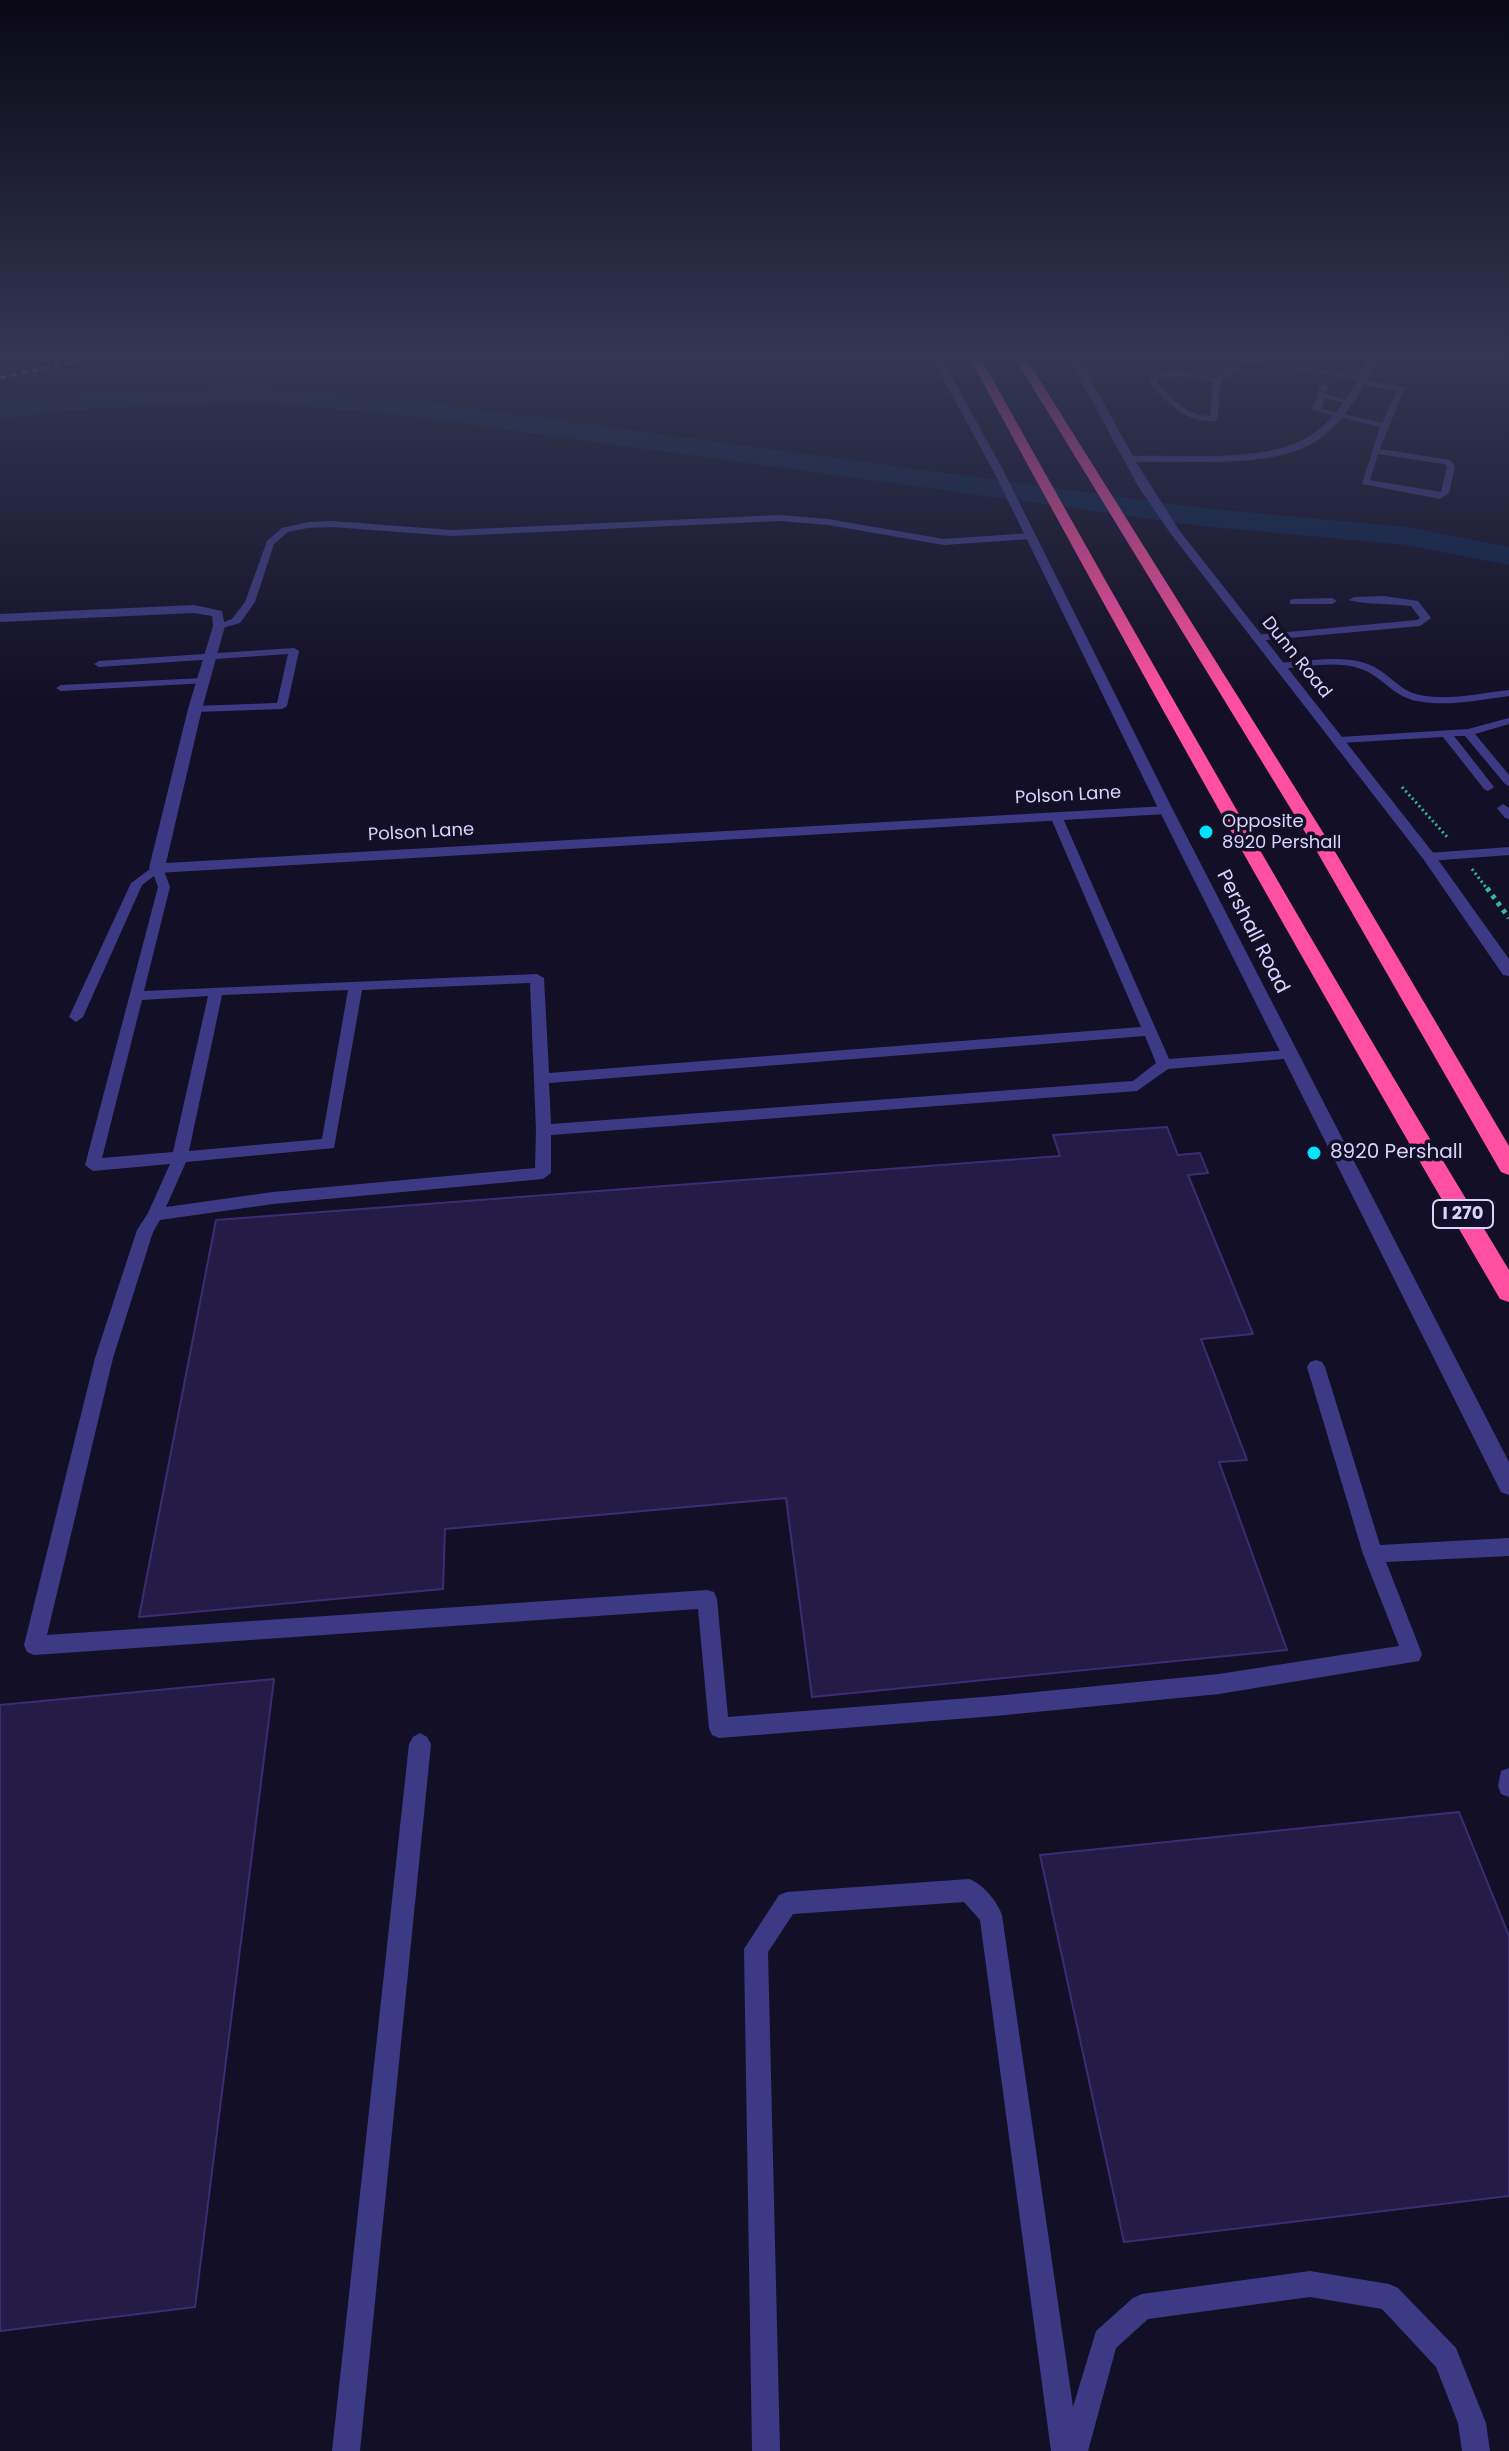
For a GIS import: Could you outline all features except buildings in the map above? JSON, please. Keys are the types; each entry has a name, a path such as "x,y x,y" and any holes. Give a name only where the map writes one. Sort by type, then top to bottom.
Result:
{"highway":[{"name":"I 270","path":"1033,469 1320,975 1509,1292"},
{"path":"1087,469 1325,850 1509,1166"}],"street":[{"name":"Pershall Road","path":"998,469 1166,810 1509,1485"},
{"name":"Dunn Road","path":"1135,469 1175,532 1501,948 1509,971"},
{"path":"0,618 194,609 218,614 219,626 195,709 157,868"},
{"name":"Polson Lane","path":"157,868 1166,810"}],"lane":[{"path":"1369,469 1365,482 1440,496 1445,493 1450,469"},
{"path":"219,626 236,621 250,602 270,543 285,530 308,525 452,533 780,518 828,522 944,542 1030,536"},
{"path":"1305,616 1420,623 1426,618 1414,603 1384,599 1354,600"},
{"path":"1256,638 1332,601"},
{"path":"99,664 294,651 282,706 195,709"},
{"path":"1279,666 1352,663 1372,669 1393,689 1413,698 1440,701 1509,693"},
{"path":"61,688 203,681"},
{"path":"1340,740 1468,732 1509,721"},
{"path":"1468,732 1509,782"},
{"path":"1446,733 1488,787"},
{"path":"1056,816 1164,1064"},
{"path":"1429,857 1509,851"},
{"path":"76,1017 137,883 157,868 164,887 93,1165 179,1160 329,1144 356,985"},
{"path":"136,996 537,978 543,1173 273,1198 155,1215"},
{"path":"216,991 179,1160 155,1215 145,1230 104,1358 34,1645 707,1599 719,1728 1219,1684 1412,1654 1373,1554 1316,1367"},
{"path":"540,1079 1149,1031"},
{"path":"544,1130 1137,1086 1164,1064 1290,1055"},
{"path":"1373,1554 1509,1547"},
{"path":"346,2451 420,1744"},
{"path":"1509,1779 1509,1786"},
{"path":"766,2451 756,1949 787,1903 969,1890 991,1915 1065,2451"},
{"path":"1074,2451 1105,2340 1142,2307 1310,2284 1389,2297 1446,2358 1472,2423 1476,2451"}],"path":[{"path":"1399,783 1455,846"},
{"path":"1471,867 1509,918"}],"waterway":[{"path":"856,469 1202,517 1407,536 1509,556"}],"place":[{"name":"Opposite 8920 Pershall","path":"1206,832"},
{"name":"8920 Pershall","path":"1314,1153"}]}
